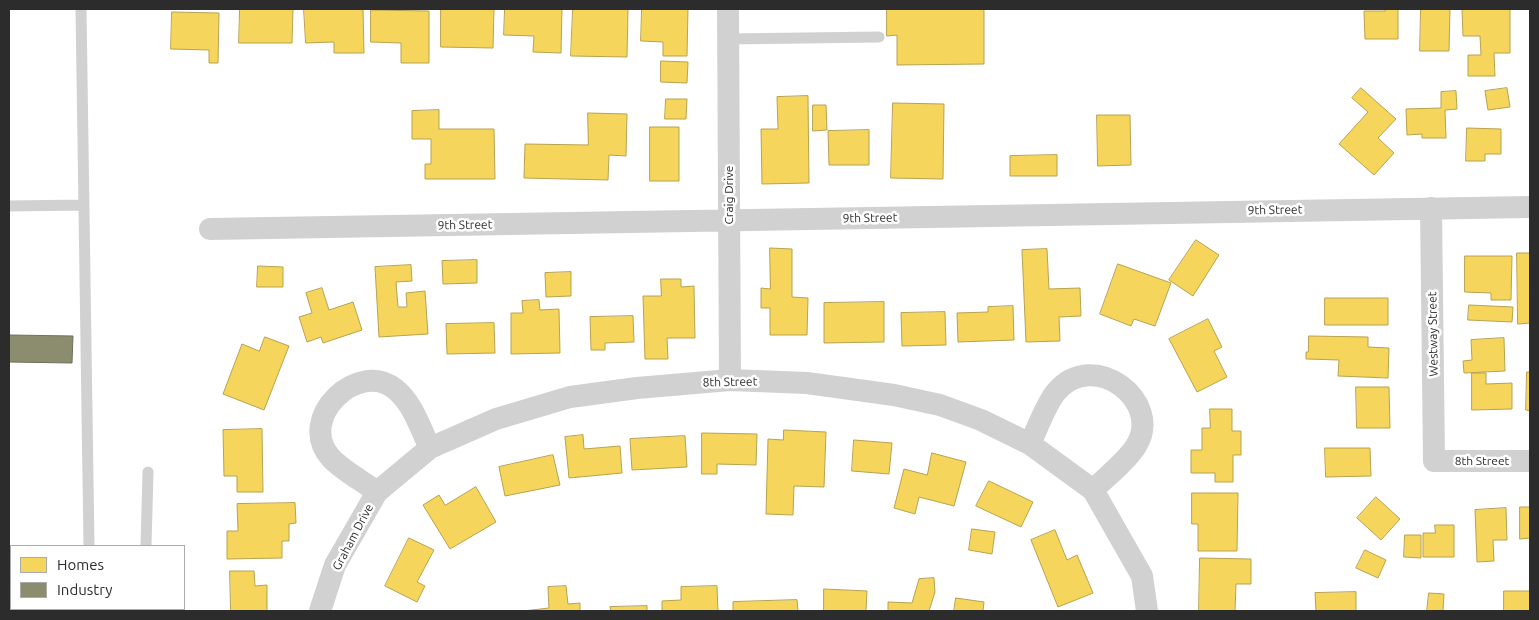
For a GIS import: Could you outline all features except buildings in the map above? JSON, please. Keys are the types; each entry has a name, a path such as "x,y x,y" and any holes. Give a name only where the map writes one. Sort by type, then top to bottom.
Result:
{"street":[{"name":"Craig Drive","path":"728,9 730,380"},
{"name":"9th Street","path":"210,229 1530,207"},
{"name":"Westway Street","path":"1431,208 1434,461"},
{"path":"1030,444 1055,392 1070,380 1093,375 1112,379 1128,390 1140,409 1141,429 1137,446 1093,490 1142,576 1147,611"},
{"name":"8th Street","path":"377,492 430,448 496,419 570,397 637,388 730,380 807,383 894,395 948,408 981,420 1030,444 1093,490"},
{"path":"377,492 330,458 322,442 320,422 327,406 340,393 357,383 377,382 394,387 406,399 430,448"},
{"name":"8th Street","path":"1434,461 1530,461"},
{"name":"Graham Drive","path":"320,611 335,566 377,492"}],"lane":[{"path":"81,9 89,545"},
{"path":"728,39 879,37"},
{"path":"9,206 84,205"},
{"path":"146,545 148,472"}]}
